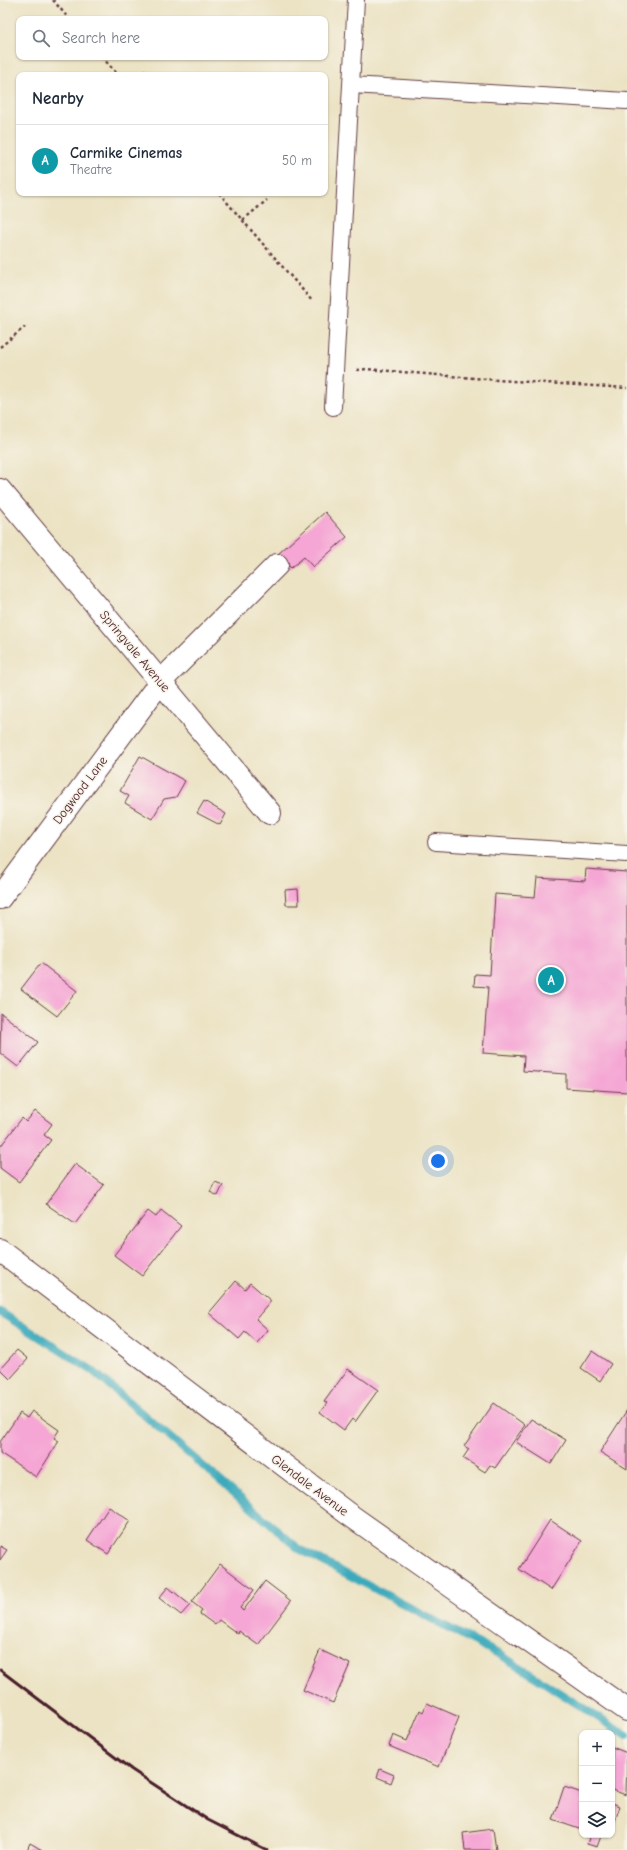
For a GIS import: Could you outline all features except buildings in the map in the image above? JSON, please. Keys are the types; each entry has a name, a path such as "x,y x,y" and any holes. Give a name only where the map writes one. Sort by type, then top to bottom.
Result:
{"street":[{"name":"Springvale Avenue","path":"0,490 270,813"},
{"name":"Dogwood Lane","path":"0,898 161,681 277,565"},
{"name":"Glendale Avenue","path":"0,1250 347,1513 627,1710"}],"lane":[{"path":"333,407 356,0"},
{"path":"351,85 627,101"},
{"path":"436,842 627,854"}],"path":[{"path":"53,0 66,16"},
{"path":"105,60 115,72"},
{"path":"222,196 313,302"},
{"path":"242,220 267,200"},
{"path":"0,347 25,327"},
{"path":"352,371 367,369 497,380 627,388"}],"waterway":[{"path":"0,1312 93,1371 299,1549 504,1657 627,1736"}],"railway":[{"path":"0,1670 132,1770 208,1820 267,1850"}],"place":[{"name":"Carmike Cinemas","path":"551,980"}]}
